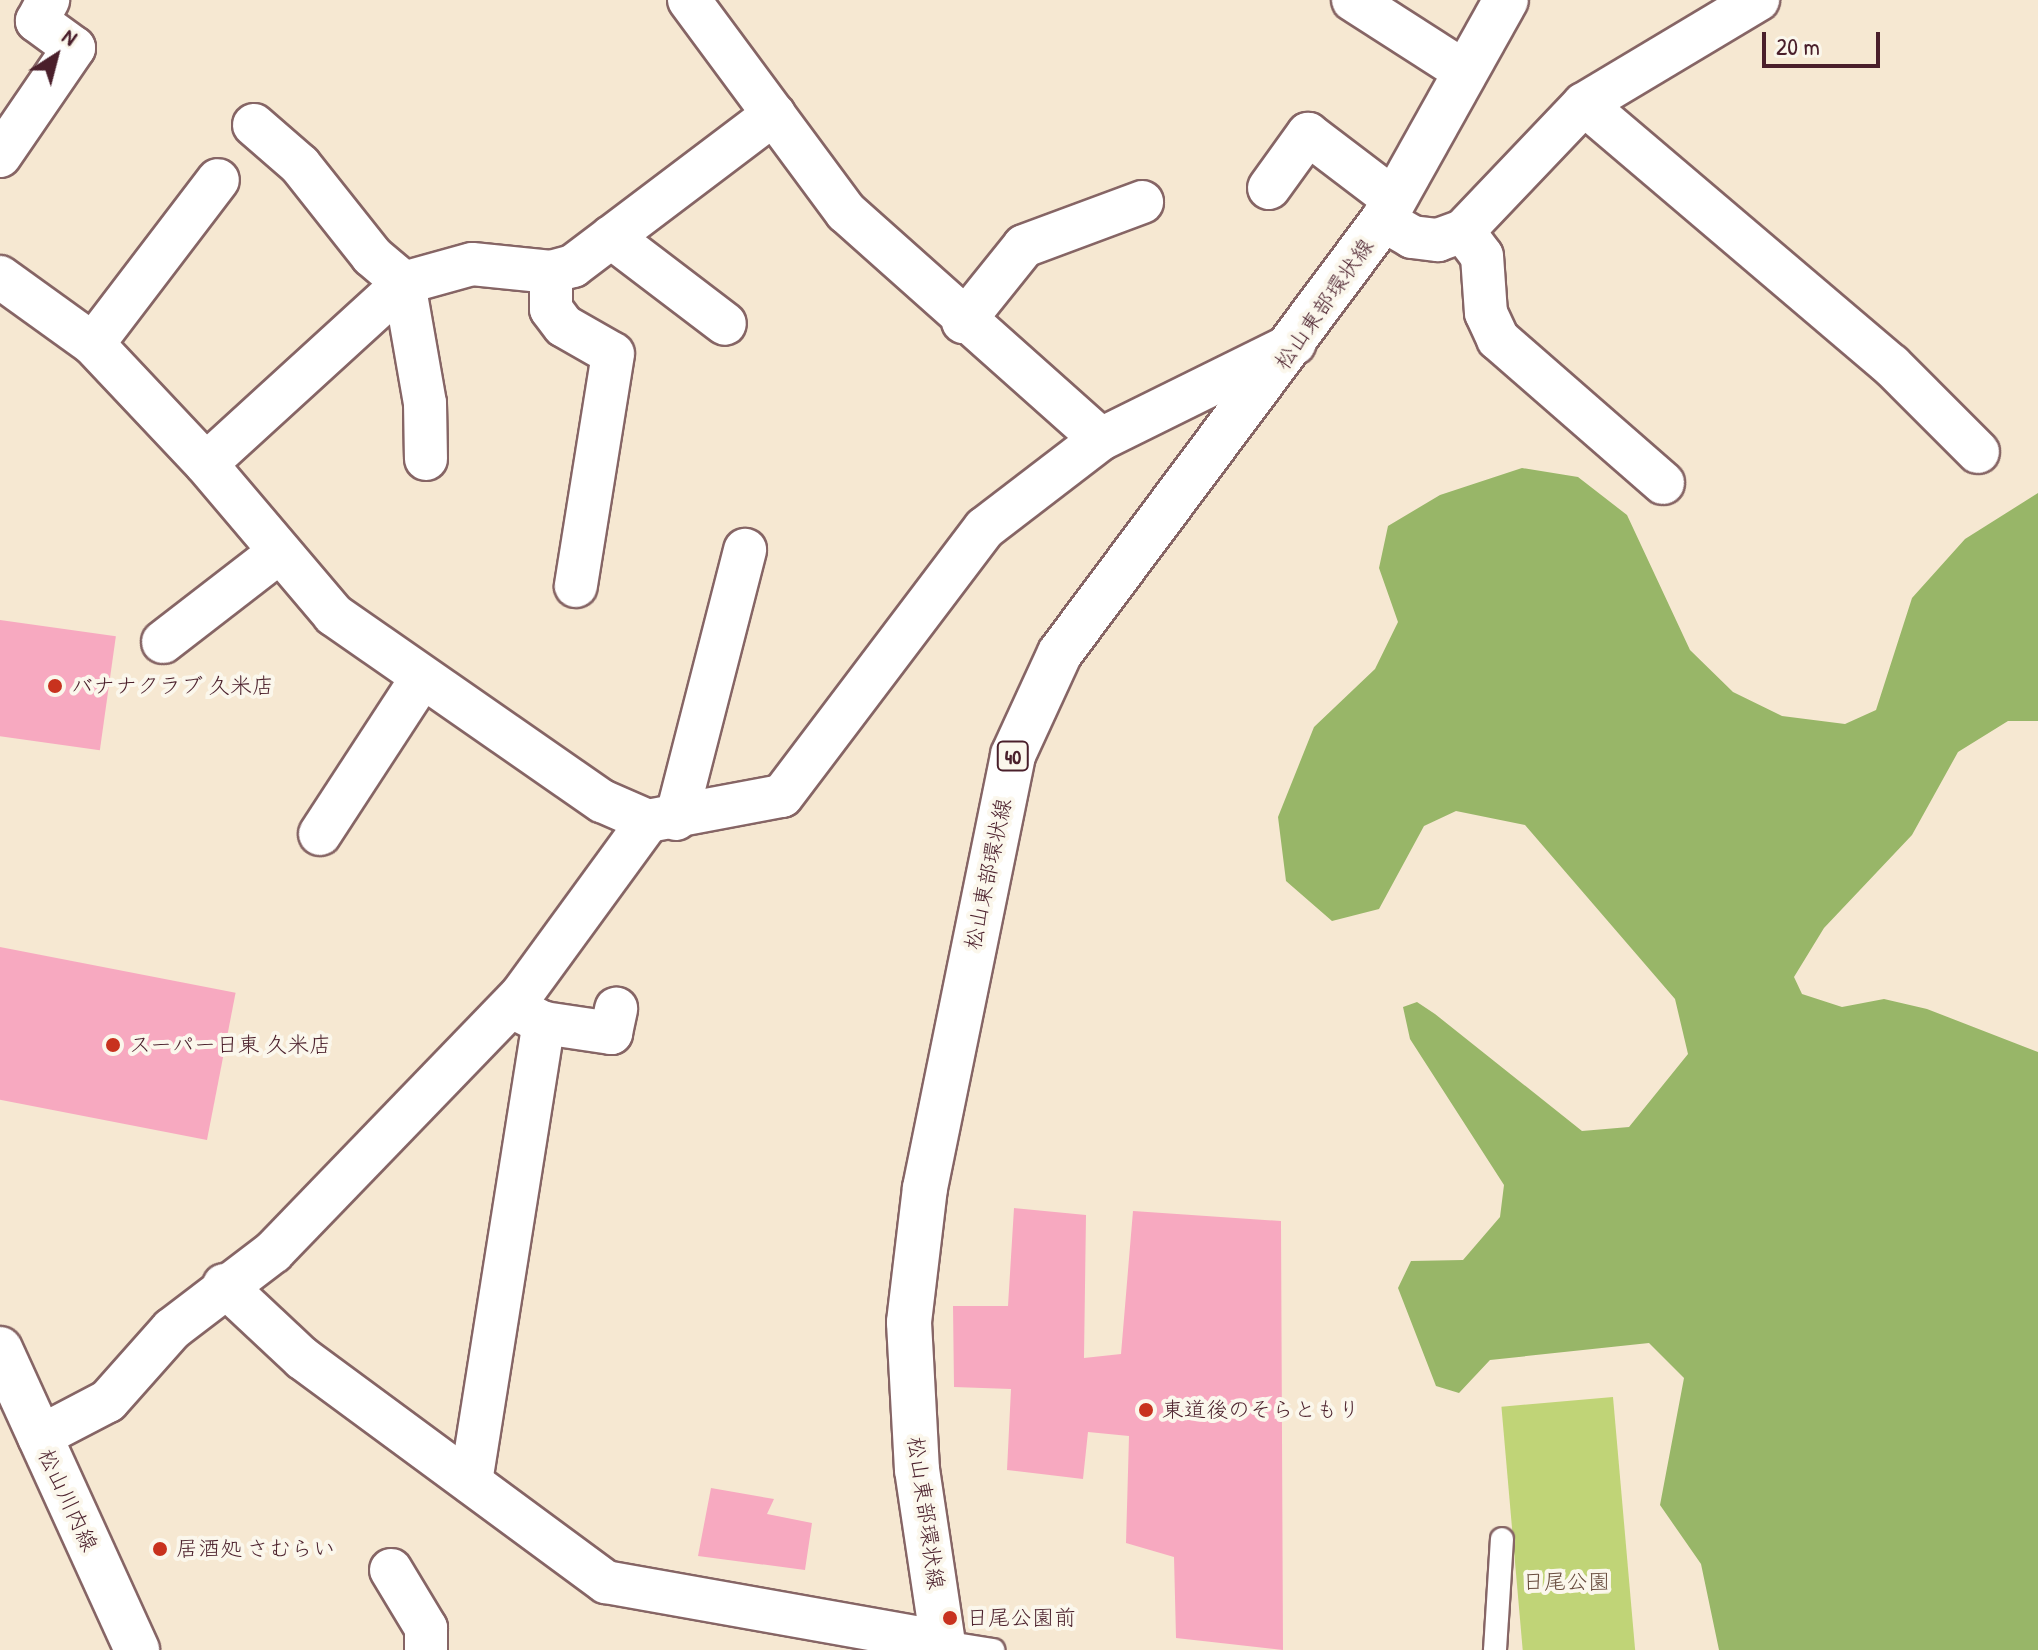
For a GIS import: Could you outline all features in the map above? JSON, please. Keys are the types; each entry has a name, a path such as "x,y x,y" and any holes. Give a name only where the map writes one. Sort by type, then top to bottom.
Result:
{"main road":[{"name":"松山東部環状線","path":"944,1646 917,1470 909,1322 925,1188 1013,755 1060,653 1300,341 1389,210 1506,0"},
{"name":"松山川内線","path":"0,1349 137,1650"}],"street":[{"path":"0,156 74,48 37,21 48,0"},
{"path":"689,0 846,212 963,322 1101,439"},
{"path":"1353,0 1465,72"},
{"path":"1269,188 1308,134 1389,210 1425,239 1463,231 1584,104 1758,0"},
{"path":"1584,104 1891,365 1978,452"},
{"path":"206,464 404,283 472,264 551,272 573,266 774,114"},
{"path":"254,125 300,165 372,256 404,283 425,403 426,459"},
{"path":"93,344 218,180"},
{"path":"963,322 1024,246 1142,202"},
{"path":"1463,231 1482,256 1486,313 1498,339 1663,483"},
{"path":"611,237 725,324"},
{"path":"551,272 551,309 564,326 613,354 576,586"},
{"path":"0,277 93,344 206,464 277,554 334,615 421,679 602,801 662,820 782,796 968,547 1101,439 1300,341"},
{"path":"39,1437 108,1401 172,1329 224,1285 273,1252 527,1014 662,820 745,550"},
{"path":"163,642 277,554"},
{"path":"320,834 421,679"},
{"path":"527,1014 611,1033 616,1009"},
{"path":"471,1482 527,1014"},
{"path":"224,1285 302,1358 606,1582 944,1646"},
{"path":"391,1570 426,1628 426,1650"}],"lane":[{"path":"1495,1650 1502,1539"},
{"path":"944,1646 993,1650"}],"green space":[{"path":"1522,468 1578,477 1627,515 1690,650 1733,692 1782,716 1845,724 1876,710 1912,598 1965,539 2038,493 2038,721 2008,721 1958,752 1912,835 1824,928 1794,977 1802,994 1842,1007 1884,999 1927,1009 2038,1052 2038,1650 1719,1650 1701,1564 1660,1505 1684,1378 1649,1343 1490,1360 1459,1393 1436,1386 1398,1288 1411,1261 1463,1260 1500,1217 1504,1185 1410,1039 1403,1007 1417,1002 1435,1014 1582,1131 1629,1127 1688,1054 1675,999 1525,825 1456,811 1424,826 1379,909 1332,921 1286,881 1278,817 1314,727 1375,669 1398,622 1379,568 1388,526 1440,495"},
{"name":"日尾公園","path":"1613,1397 1635,1650 1523,1650 1501,1407"}],"building":[{"name":"バナナクラブ 久米店","path":"0,620 116,636 100,750 0,736"},
{"name":"スーパー日東 久米店","path":"0,947 236,993 207,1140 0,1100"},
{"name":"東道後のそらともり","path":"1014,1208 1086,1215 1084,1358 1121,1354 1133,1211 1281,1221 1283,1650 1176,1638 1174,1557 1126,1543 1129,1436 1088,1432 1083,1479 1007,1470 1011,1389 954,1387 953,1306 1008,1306"},
{"path":"711,1488 774,1499 767,1514 812,1523 805,1570 698,1556"}],"place":[{"name":"バナナクラブ 久米店","path":"55,686"},
{"name":"スーパー日東 久米店","path":"113,1045"},
{"name":"東道後のそらともり","path":"1146,1410"},
{"name":"居酒処 さむらい","path":"160,1549"},
{"name":"日尾公園前","path":"950,1618"}]}
